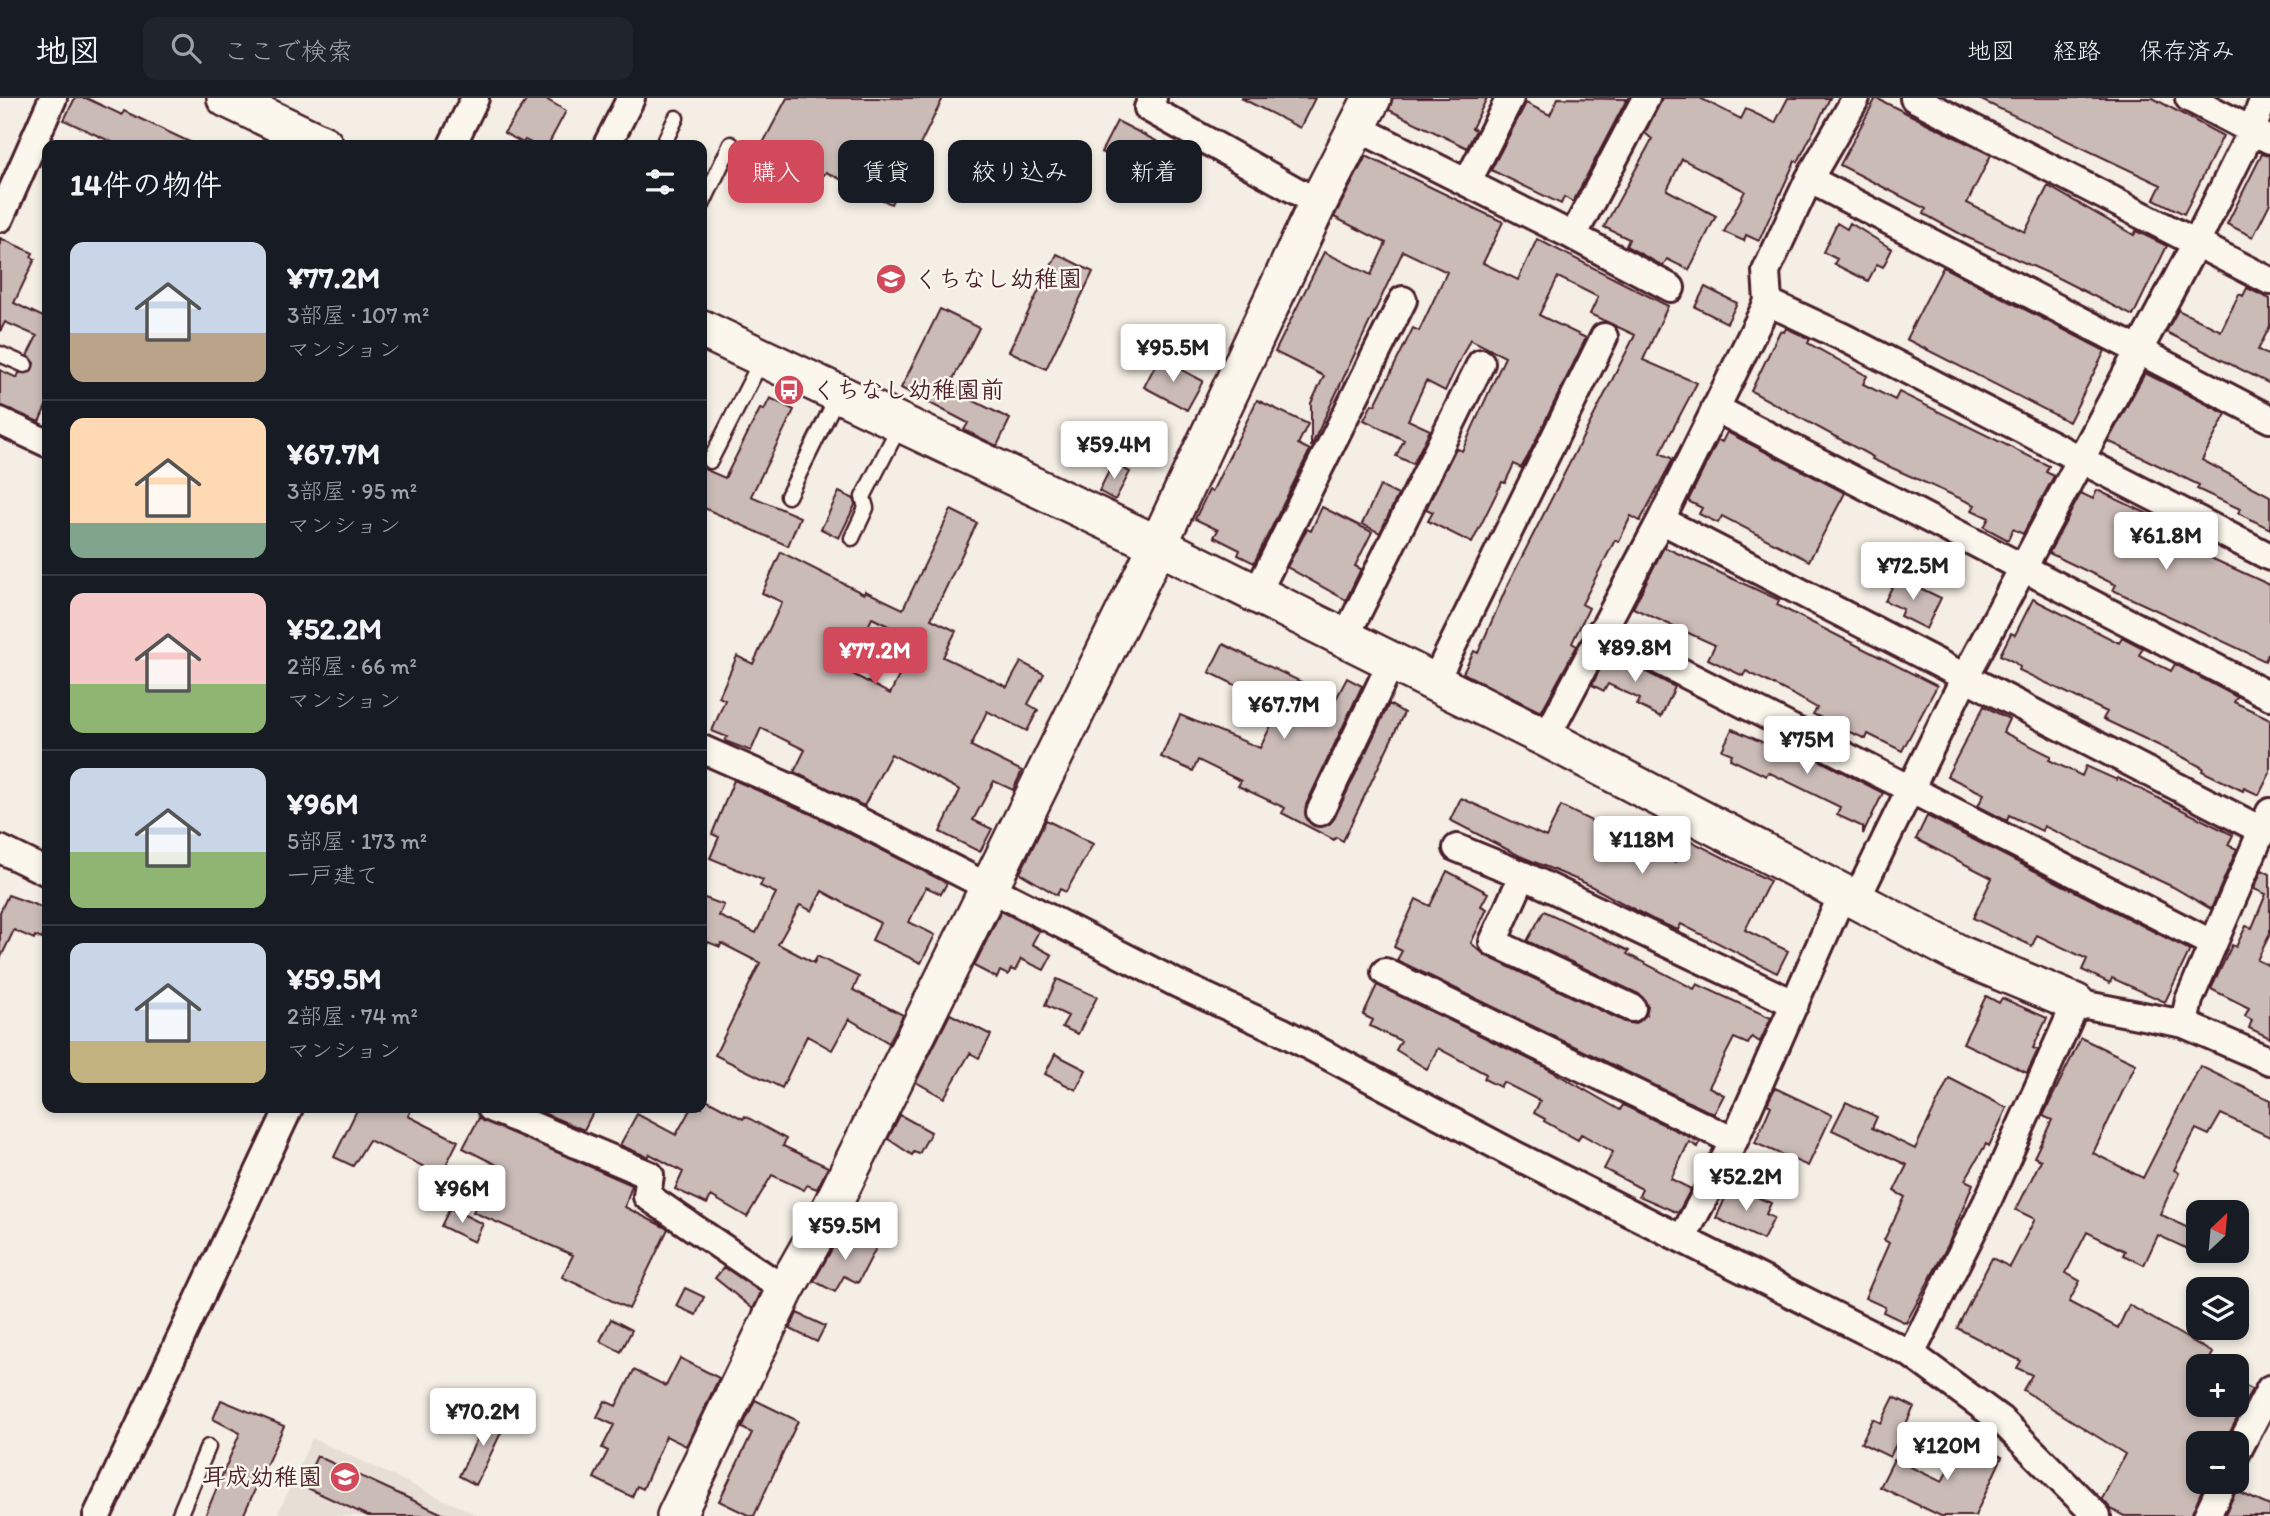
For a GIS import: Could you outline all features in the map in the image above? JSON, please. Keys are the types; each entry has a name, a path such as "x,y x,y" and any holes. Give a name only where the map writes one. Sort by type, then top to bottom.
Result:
{"street":[{"path":"0,218 53,98"},
{"path":"226,98 314,140"},
{"path":"454,140 475,98"},
{"path":"610,140 631,98"},
{"path":"1153,98 1148,108 1318,204"},
{"path":"1467,183 1510,98"},
{"path":"1573,236 1646,98"},
{"path":"1546,738 1661,520 1768,302 1766,271 1810,179 1856,98"},
{"path":"1914,98 2270,281"},
{"path":"2189,98 2261,135"},
{"path":"1682,1239 1734,1141 1795,1004 1848,898 1912,788 1966,675 2196,243 2261,135 2264,98"},
{"path":"676,1516 785,1290 830,1212 1158,545 1318,204 1364,113 1467,183 1671,288"},
{"path":"1810,179 2270,418"},
{"path":"1256,595 1403,300"},
{"path":"1768,302 2082,459 2270,557"},
{"path":"707,331 1158,545 1344,640 1546,738 1961,955 2076,1003 2184,1024 2270,1061"},
{"path":"1434,683 1604,337"},
{"path":"1344,640 1481,363"},
{"path":"1715,408 2270,696"},
{"path":"0,421 42,441"},
{"path":"1661,520 1966,675 2266,821 2189,1000 2184,1024"},
{"path":"1601,631 2213,944"},
{"path":"1320,813 1391,663"},
{"path":"707,751 818,800 1178,984 1281,1031 1682,1239 1911,1354 2001,1420 2097,1516"},
{"path":"1457,848 1523,875 1795,1004"},
{"path":"0,849 42,870"},
{"path":"1523,875 1493,942 1632,1008"},
{"path":"1385,972 1734,1141"},
{"path":"1911,1354 1987,1202 2076,1003"},
{"path":"97,1516 287,1113"},
{"path":"503,1113 650,1175 647,1196 785,1290"},
{"path":"2248,1431 2270,1389"},
{"path":"2207,1516 2217,1494"}],"lane":[{"path":"665,140 676,118"},
{"path":"707,194 728,150"},
{"path":"0,354 25,365"},
{"path":"710,461 762,358"},
{"path":"788,496 839,394"},
{"path":"852,538 866,508 863,497 900,424"},
{"path":"179,1516 208,1447"}],"shaded area":[{"name":"耳成幼稚園","path":"312,1438 477,1515 277,1516"}],"building":[{"path":"75,98 86,98 122,115 124,111 185,140 107,140 64,120"},
{"path":"528,98 544,98 566,111 551,140 517,140 504,133"},
{"path":"787,98 943,98 922,140 838,140 838,178 826,172 824,175 824,140 765,140"},
{"path":"1241,98 1315,98 1300,128"},
{"path":"1393,98 1487,98 1472,128 1476,130 1467,148 1389,110"},
{"path":"1558,98 1627,99 1573,202 1564,197 1561,204 1491,170 1526,103 1550,115"},
{"path":"1662,98 1700,98 1741,119 1746,109 1775,123 1788,98 1830,98 1798,162 1795,161 1759,241 1746,235 1744,241 1724,232 1745,191 1682,159 1667,190 1716,216 1689,270 1667,259 1663,266 1626,246 1629,239 1604,227 1652,139 1645,133"},
{"path":"1876,98 1991,155 1967,203 2025,232 2048,186 2134,235 2136,231 2167,246 2133,316 2048,273 1966,237 1924,214 1926,209 1840,165"},
{"path":"1977,98 2153,98 2223,136 2184,214 2154,199 2161,185"},
{"path":"1117,121 1154,140 1107,140"},
{"path":"2262,154 2270,156 2270,203 2253,237 2227,224"},
{"path":"1366,156 1503,222 1483,263 1518,280 1537,239 1668,306 1643,360 1697,383 1660,453 1673,459 1640,521 1631,516 1619,541 1615,540 1582,604 1589,608 1572,643 1577,646 1541,712 1463,673 1474,651 1478,653 1508,584 1635,335 1590,314 1598,297 1558,277 1539,315 1586,338 1528,456 1521,468 1514,464 1505,483 1502,482 1472,543 1428,521 1433,512 1426,509 1456,448 1462,451 1505,357 1470,339 1445,391 1426,381 1408,420 1430,430 1413,464 1396,456 1404,440 1364,420 1372,404 1375,405 1413,328 1419,331 1447,272 1403,251 1311,447 1311,403 1324,376 1275,352 1324,252 1371,275 1386,243 1334,217"},
{"path":"1837,223 1847,229 1850,223 1892,249 1883,267 1877,264 1868,281 1834,264 1837,259 1823,252"},
{"path":"0,238 33,253 31,257 35,259 14,303 42,317 42,415 39,422 0,405 0,370 17,378 19,373 31,372 34,363 27,356 37,336 5,322 0,332"},
{"path":"1057,254 1093,272 1046,369 1009,351"},
{"path":"1943,267 2105,351 2069,422 1906,339"},
{"path":"1705,287 1737,303 1727,323 1695,307"},
{"path":"2247,288 2270,299 2270,326 2258,350 2270,356 2270,384 2166,332 2178,310 2221,331 2239,294 2243,296"},
{"path":"940,309 979,328 951,383 961,387 958,393 1010,419 997,446 964,430 968,423 901,388"},
{"path":"1786,328 1810,339 1808,343 1867,376 1863,384 1895,400 1899,392 2049,466 2046,472 2054,476 2023,534 2013,529 2008,540 1984,527 1989,518 1972,510 1975,505 1872,459 1873,457 1751,391 1780,331 1784,332"},
{"path":"1159,358 1203,381 1187,410 1144,387"},
{"path":"2145,373 2226,414 2202,460 2270,496 2270,529 2238,513 2240,509 2197,489 2199,485 2108,441"},
{"path":"770,398 794,410 751,496 800,517 788,546 707,509 707,470 725,478 760,409 764,410"},
{"path":"1257,400 1308,424 1298,444 1310,450 1254,563 1238,555 1240,550 1214,537 1218,530 1195,519 1209,490 1212,492"},
{"path":"1727,432 1845,493 1809,561 1722,516 1718,523 1699,514 1702,508 1688,501 1718,440 1722,442"},
{"path":"1113,463 1130,472 1115,500 1099,491"},
{"path":"1380,486 1398,495 1380,533 1362,524"},
{"path":"2097,490 2186,532 2180,544 2270,585 2270,650 2265,661 2113,590 2116,585 2049,553 2081,493 2093,499"},
{"path":"839,492 854,499 855,505 839,538 821,529"},
{"path":"1322,507 1372,532 1355,566 1361,569 1346,600 1287,567 1307,529 1311,531"},
{"path":"951,510 977,523 931,619 956,631 943,657 1007,687 1021,662 1044,674 1028,704 1038,710 1027,731 987,711 971,746 1022,771 1013,790 994,781 973,820 992,829 980,852 940,832 960,790 891,754 864,806 794,772 805,750 761,728 751,751 725,741 727,737 712,731 725,700 719,697 737,656 753,664 782,602 762,593 781,552 864,594 865,591 903,609","holes":["872,618 917,640 890,694 847,671"]},
{"path":"1664,547 1779,600 1777,605 1937,686 1902,751 1868,734 1866,739 1847,731 1813,714 1817,708 1794,695 1746,671 1743,676 1708,659 1715,645 1633,608"},
{"path":"1897,577 1941,598 1926,629 1900,616 1903,609 1885,601"},
{"path":"2033,599 2119,643 2122,637 2143,648 2139,655 2171,671 2175,664 2237,697 2234,702 2270,719 2270,773 2259,795 2244,788 2243,791 2202,771 2203,768 2181,756 2103,719 2107,712 2019,670 2020,667 2014,662 2000,655 2011,633 2015,635"},
{"path":"1223,644 1336,699 1347,678 1362,686 1306,805 1307,820 1314,826 1328,825 1334,819 1389,704 1404,713 1343,841 1336,837 1334,840 1282,813 1285,808 1238,786 1241,781 1198,760 1193,771 1161,757 1180,715 1260,748 1280,707 1209,672"},
{"path":"1616,656 1675,687 1661,717 1637,705 1640,699 1608,684 1604,691 1592,685 1606,657 1613,661"},
{"path":"1984,706 2009,719 2003,732 2051,756 2049,760 2082,776 2086,766 2117,780 2118,778 2233,835 2228,845 2237,849 2211,909 2173,887 2044,826 2042,831 2009,815 2007,821 1978,806 1984,794 1947,776"},
{"path":"1732,729 1780,750 1783,745 1809,758 1811,756 1883,793 1863,834 1863,827 1837,815 1840,807 1768,772 1766,776 1730,759 1732,754 1722,750"},
{"path":"734,780 811,814 947,883 941,894 926,887 909,922 935,935 921,963 872,940 880,923 822,891 812,911 800,905 778,944 814,963 817,956 859,977 853,990 903,1015 889,1043 849,1019 832,1050 807,1036 782,1088 715,1055 760,963 721,943 720,947 708,942 707,944 707,899 724,905 719,916 756,933 776,893 760,886 763,880 710,858 719,837 712,834"},
{"path":"1461,798 1546,837 1561,806 1675,862 1687,839 1770,881 1745,930 1788,951 1777,973 1681,924 1678,930 1652,919 1585,883 1520,856 1450,820"},
{"path":"1927,816 2190,950 2165,1002 2112,978 2110,983 2082,970 2087,959 2037,935 2032,946 1973,918 1992,878 1916,839"},
{"path":"1046,820 1093,844 1066,892 1060,889 1057,895 1020,873"},
{"path":"2262,870 2270,874 2270,934 2257,960 2270,966 2270,1038 2249,1028 2252,1020 2245,1016 2249,1008 2211,989 2232,945 2236,947 2246,926 2252,928 2266,894 2254,889"},
{"path":"1447,871 1488,893 1481,906 1487,909 1471,943 1486,956 1625,1022 1634,1024 1646,1015 1648,1006 1639,994 1527,941 1544,911 1629,951 1627,954 1694,989 1697,984 1771,1018 1760,1042 1752,1037 1748,1044 1734,1038 1709,1087 1724,1095 1714,1114 1397,960 1402,951 1394,947 1416,899 1430,906"},
{"path":"8,895 42,907 42,939 35,936 34,939 14,930 0,959 0,912"},
{"path":"1001,911 1039,931 1032,944 1052,955 1044,970 1021,959 1015,971 1011,969 1008,975 1000,971 997,978 974,966"},
{"path":"1057,979 1097,997 1078,1034 1062,1027 1068,1016 1045,1005"},
{"path":"1377,985 1541,1065 1620,1110 1623,1105 1700,1142 1698,1147 1689,1142 1671,1179 1691,1189 1678,1213 1639,1196 1642,1189 1604,1169 1613,1152 1581,1134 1578,1140 1534,1113 1540,1101 1503,1082 1500,1087 1484,1079 1486,1074 1438,1048 1427,1069 1396,1050 1401,1041 1370,1026 1373,1020 1363,1015"},
{"path":"1986,996 1999,1003 2002,998 2047,1018 2033,1048 2038,1050 2027,1073 1963,1043"},
{"path":"950,1014 991,1035 979,1058 970,1053 944,1098 916,1082"},
{"path":"2081,1038 2136,1064 2093,1153 2143,1178 2200,1066 2270,1100 2270,1137 2221,1114 2209,1135 2196,1129 2174,1170 2179,1173 2160,1214 2186,1227 2186,1248 2158,1235 2144,1265 2123,1255 2125,1251 2087,1232 2066,1273 2080,1281 2069,1302 2118,1328 2129,1305 2186,1340 2213,1353 2186,1354 2186,1417 2238,1417 2231,1431 2186,1431 2186,1494 2200,1494 2191,1516 2124,1516 2111,1509 2102,1499 2125,1454 2023,1390 2032,1375 2017,1368 2021,1361 1957,1328 1992,1258 2010,1267 2035,1219 2016,1210 2041,1160 2034,1157 2052,1120 2043,1116"},
{"path":"1055,1054 1086,1070 1076,1090 1045,1074"},
{"path":"1949,1078 2007,1108 1989,1146 1986,1144 1965,1180 1973,1184 1948,1245 1906,1323 1883,1312 1885,1307 1865,1298 1889,1243 1884,1240 1905,1197 1894,1191 1907,1165 1832,1130 1846,1102 1877,1117 1872,1128 1915,1149"},
{"path":"1775,1088 1832,1115 1808,1166 1755,1143 1771,1106 1767,1104"},
{"path":"707,1100 743,1119 745,1116 786,1139 783,1146 828,1167 817,1189 807,1185 804,1190 772,1175 747,1217 711,1196 707,1204 675,1189 683,1172 650,1154 648,1157 620,1145 637,1114 676,1135 688,1113 707,1113"},
{"path":"356,1113 410,1113 408,1116 458,1141 441,1175 369,1140 353,1166 334,1157"},
{"path":"543,1113 592,1113 584,1130"},
{"path":"900,1115 931,1132 919,1154 914,1152 912,1155 888,1139"},
{"path":"479,1118 632,1185 625,1207 668,1229 629,1309 562,1277 573,1255 473,1212 497,1165 463,1148"},
{"path":"1734,1187 1771,1203 1766,1214 1774,1218 1763,1240 1716,1218 1727,1194 1730,1196"},
{"path":"450,1208 483,1224 474,1242 441,1226"},
{"path":"842,1231 876,1248 858,1283 844,1276 835,1292 814,1281"},
{"path":"724,1267 761,1292 753,1309 715,1278"},
{"path":"685,1288 704,1297 696,1315 676,1306"},
{"path":"797,1313 825,1326 817,1342 790,1329"},
{"path":"611,1319 632,1330 621,1352 600,1341"},
{"path":"680,1358 719,1378 686,1446 666,1436 643,1489 637,1486 632,1497 594,1478 608,1451 602,1448 614,1425 597,1417 605,1401 616,1406 634,1370 666,1386"},
{"path":"1894,1397 1914,1407 1890,1457 1861,1443 1873,1419 1881,1423"},
{"path":"221,1400 284,1426 243,1516 205,1516 240,1433 213,1419"},
{"path":"755,1400 798,1421 754,1516 750,1516 719,1501 752,1433 742,1428"},
{"path":"490,1412 507,1420 476,1485 459,1476"},
{"path":"1963,1438 2002,1457 1975,1516 1941,1516 1880,1487 1894,1459 1942,1482"},
{"path":"317,1456 447,1516 368,1516 303,1486"},
{"path":"2235,1494 2243,1494 2270,1506 2270,1516 2224,1516"}],"place":[{"name":"くちなし幼稚園","path":"891,279"},
{"name":"くちなし幼稚園前","path":"789,390"},
{"name":"耳成幼稚園","path":"345,1477"}]}
